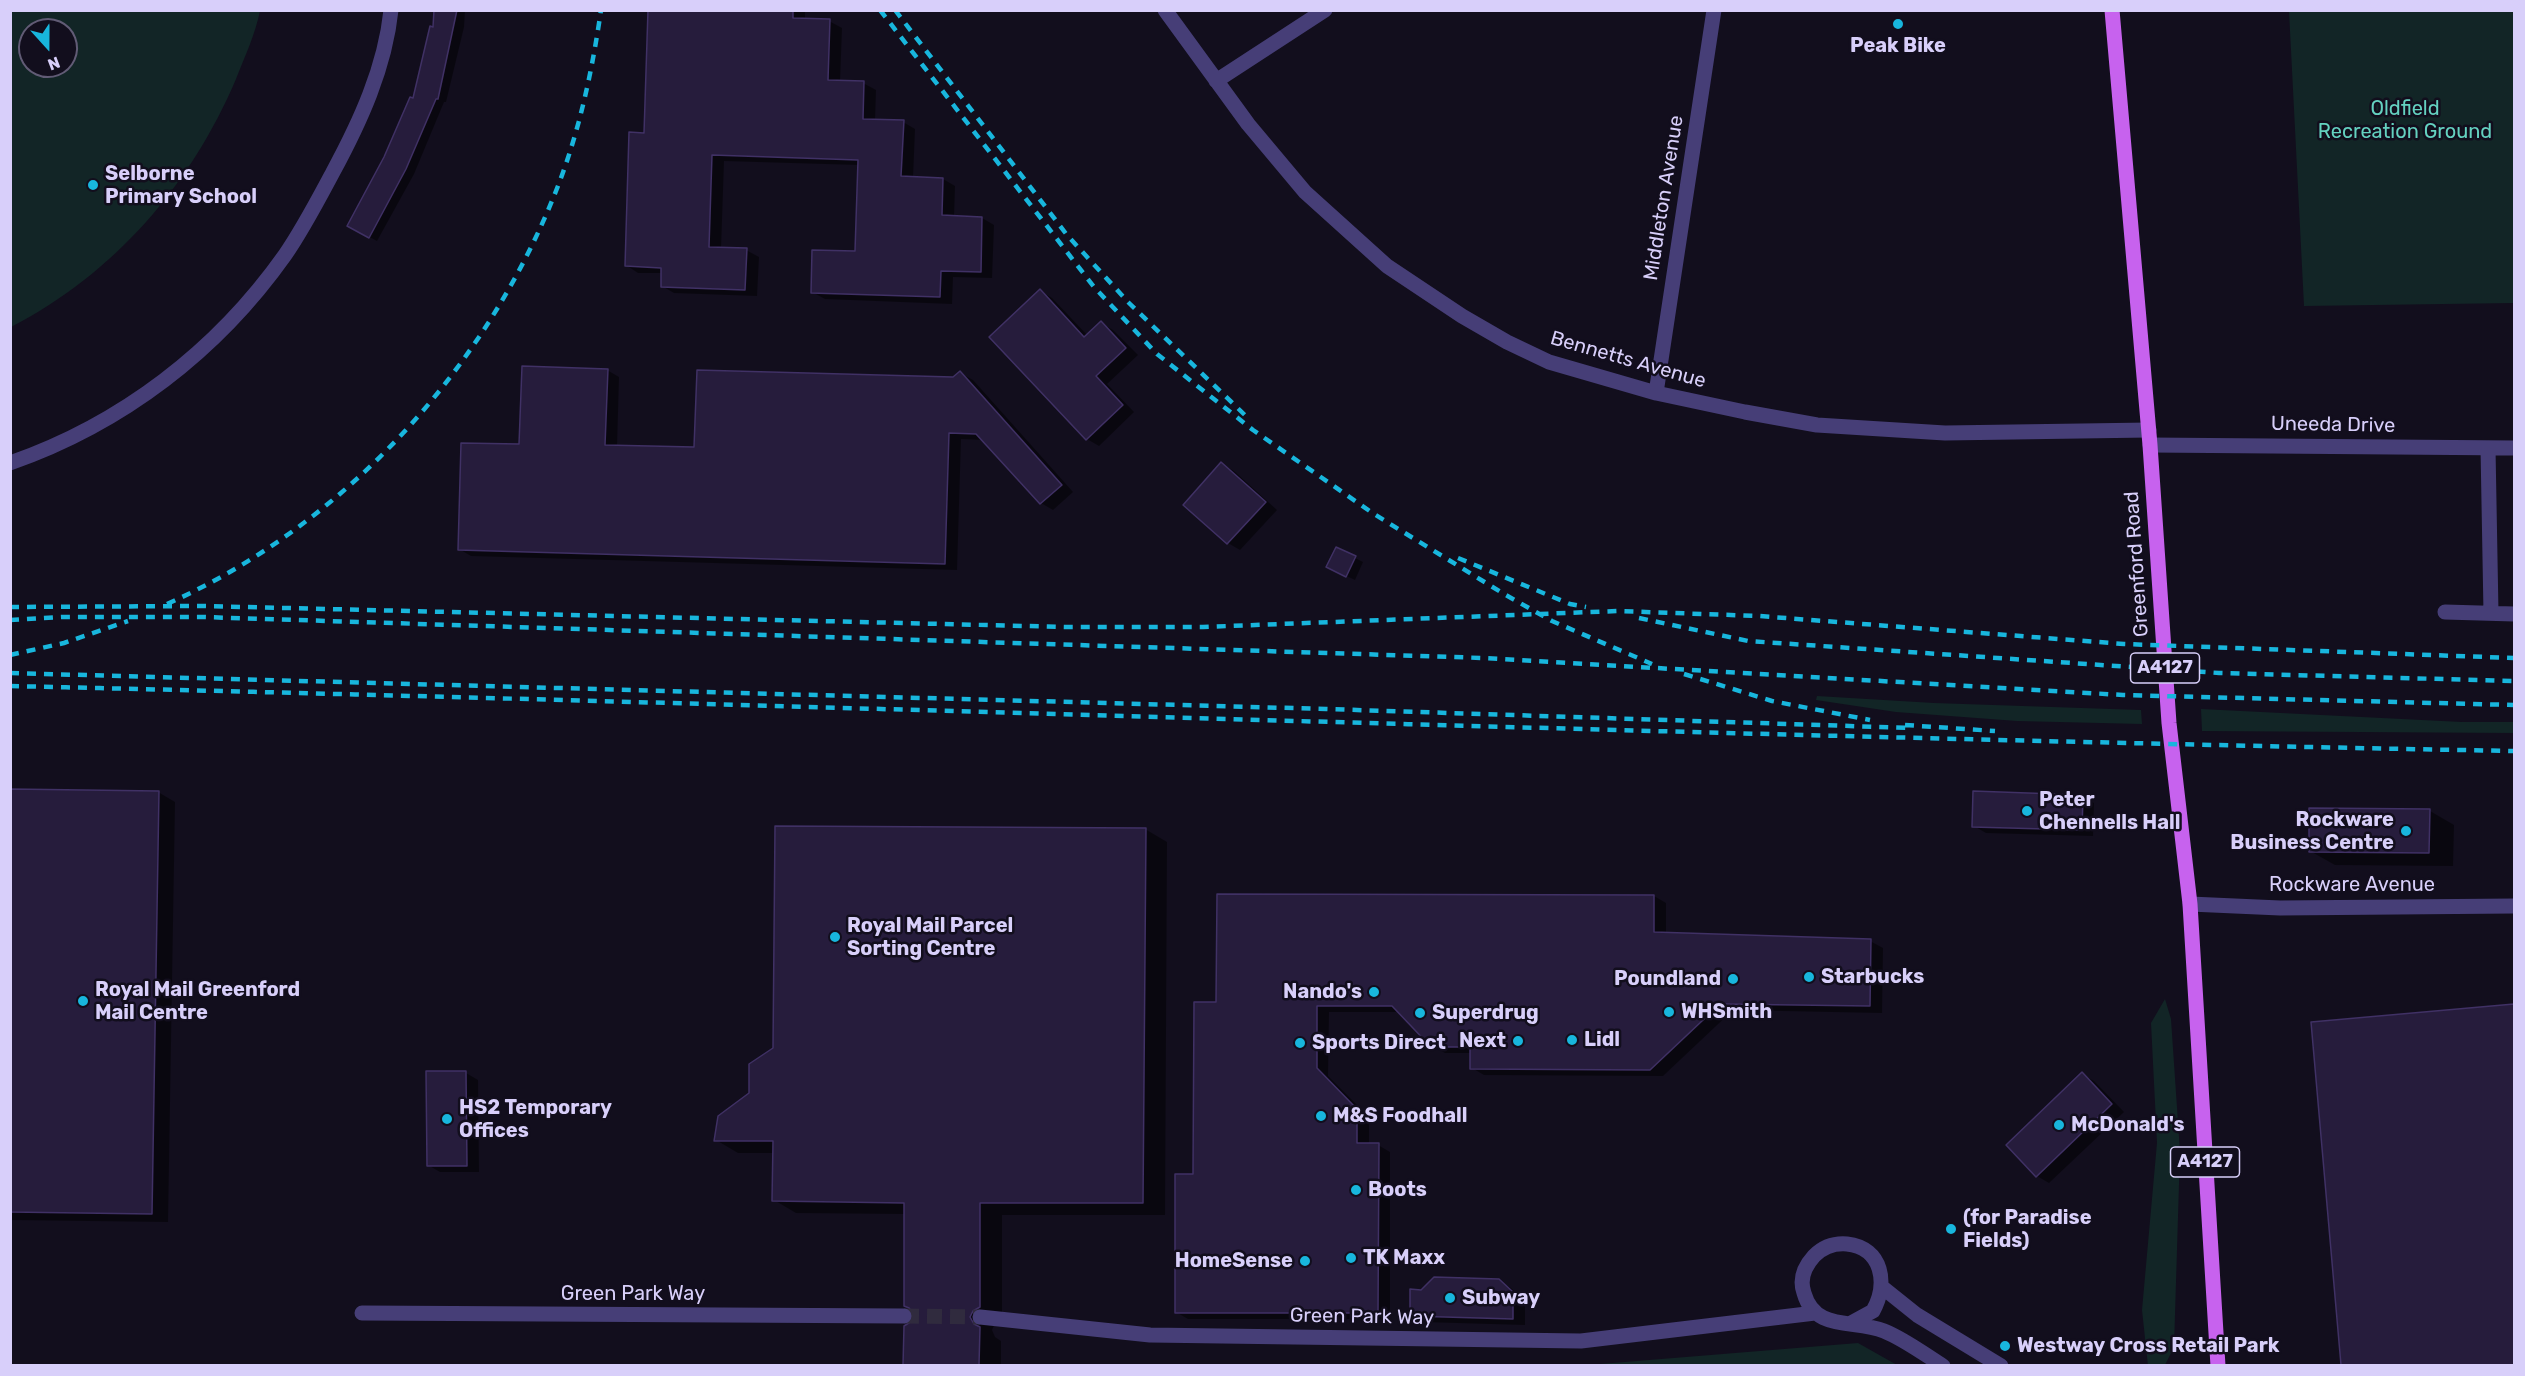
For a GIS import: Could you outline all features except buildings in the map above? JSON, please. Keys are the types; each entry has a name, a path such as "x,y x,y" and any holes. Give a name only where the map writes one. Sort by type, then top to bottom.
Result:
{"main road":[{"name":"Greenford Road","path":"2112,10 2149,438 2169,723 2190,904 2218,1365"}],"street":[{"path":"10,463 73,439 119,412 206,346 244,307 285,255 313,211 348,146 371,93 389,33 391,10"},
{"name":"Bennetts Avenue","path":"1165,10 1248,124 1305,192 1388,266 1462,316 1507,342 1549,362 1656,393 1817,425 1945,433 2149,438"},
{"path":"1216,81 1325,10"},
{"name":"Middleton Avenue","path":"1656,393 1714,10"},
{"name":"Uneeda Drive","path":"2149,438 2514,448"},
{"path":"2487,448 2491,613"},
{"path":"2445,612 2514,614"},
{"name":"Rockware Avenue","path":"2190,904 2280,908 2514,906"},
{"path":"1815,1313 1806,1302 1802,1289 1803,1275 1808,1262 1828,1246 1840,1243 1852,1245 1865,1250 1875,1260 1881,1273 1882,1287 1873,1311 1851,1323"},
{"path":"1882,1287 1917,1315 2001,1365"},
{"name":"Green Park Way","path":"362,1313 904,1316"},
{"name":"Green Park Way","path":"980,1317 1150,1335 1581,1341 1815,1313 1838,1324 1851,1323 1884,1331 1943,1365"}],"green space":[{"name":"Selborne Primary School","path":"11,10 260,11 246,54 218,118 172,190 116,253 83,281 11,327"},
{"name":"Oldfield Recreation Ground","path":"2289,11 2514,11 2514,303 2304,306"},
{"path":"1817,696 1934,703 2141,710 2142,724 2017,721 1896,712 1816,700"},
{"path":"2201,709 2462,722 2514,722 2514,733 2202,731"},
{"path":"2165,999 2171,1019 2180,1152 2174,1347 2165,1365 2148,1366 2142,1310 2157,1143 2151,1023"},
{"path":"1858,1343 1897,1365 1292,1365 1600,1364"}],"tunnel":[{"path":"904,1316 980,1317"}],"railway":[{"path":"167,604 232,571 292,531 349,486 401,435 448,380 490,320 526,257 556,191 584,102 601,10"},
{"path":"880,10 1094,287 1157,354 1253,430 1374,514 1552,621 1652,664"},
{"path":"895,10 1067,235 1129,303 1250,420"},
{"path":"1458,558 1570,604 1586,607"},
{"path":"10,607 204,606 1066,627 1203,627 1618,611 1759,616 2124,644 2514,658"},
{"path":"10,620 62,617 203,617 1483,658 2123,695 2514,705"},
{"path":"1639,618 1748,641 2219,673 2514,681"},
{"path":"10,655 64,643 128,621"},
{"path":"10,673 1326,709 1912,728"},
{"path":"1684,674 1772,701 1870,720"},
{"path":"10,686 1888,737 2514,751"},
{"path":"1905,725 1995,731"}],"place":[{"name":"Peak Bike","path":"1898,24"},
{"name":"Selborne Primary School","path":"93,185"},
{"name":"Peter Chennells Hall","path":"2027,811"},
{"name":"Rockware Business Centre","path":"2406,831"},
{"name":"Royal Mail Parcel Sorting Centre","path":"835,937"},
{"name":"Starbucks","path":"1809,977"},
{"name":"Poundland","path":"1733,979"},
{"name":"Nando's","path":"1374,992"},
{"name":"Royal Mail Greenford Mail Centre","path":"83,1001"},
{"name":"WHSmith","path":"1669,1012"},
{"name":"Superdrug","path":"1420,1013"},
{"name":"Lidl","path":"1572,1040"},
{"name":"Next","path":"1518,1041"},
{"name":"Sports Direct","path":"1300,1043"},
{"name":"M&S Foodhall","path":"1321,1116"},
{"name":"HS2 Temporary Offices","path":"447,1119"},
{"name":"McDonald's","path":"2059,1125"},
{"name":"Boots","path":"1356,1190"},
{"name":"(for Paradise Fields)","path":"1951,1229"},
{"name":"TK Maxx","path":"1351,1258"},
{"name":"HomeSense","path":"1305,1261"},
{"name":"Subway","path":"1450,1298"},
{"name":"Westway Cross Retail Park","path":"2005,1346"}]}
